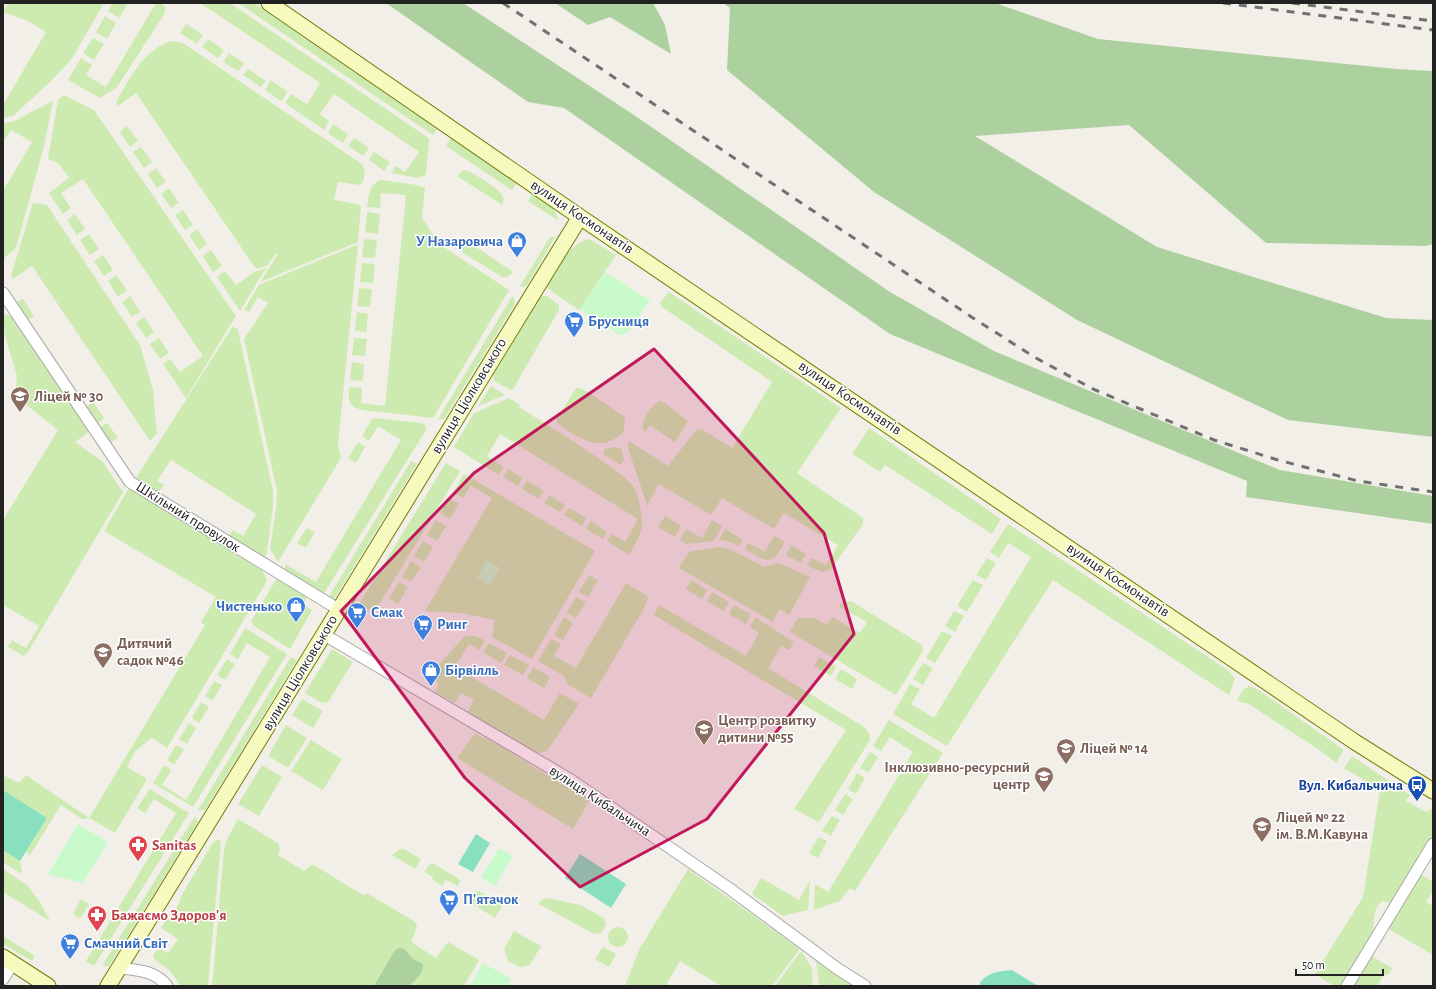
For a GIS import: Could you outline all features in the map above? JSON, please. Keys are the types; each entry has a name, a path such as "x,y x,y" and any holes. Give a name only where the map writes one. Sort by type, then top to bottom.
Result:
{"street":[{"name":"вулиця Космонавтів","path":"269,3 580,217 1355,742 1433,791"},
{"name":"вулиця Ціолковського","path":"108,986 580,217"},
{"name":"Шкільний провулок","path":"3,293 130,482 338,609"},
{"name":"вулиця Кибальчича","path":"323,634 570,780 730,889 838,969 865,986"},
{"path":"1347,986 1433,844"},
{"path":"6,968 29,986"},
{"path":"6,968 48,986"},
{"path":"119,968 148,972 159,978 167,986"}],"highlighted area":[{"path":"654,349 824,533 854,634 707,819 580,887 465,778 341,611 474,473"}],"green space":[{"path":"8,3 104,3 71,60 49,83 13,116 3,118 3,105 46,32 28,21 3,12"},
{"path":"113,3 128,3 119,18 108,11"},
{"path":"156,3 161,3 165,7 165,13 117,87 100,98 68,80 81,58 92,65 86,75 106,87"},
{"path":"200,3 230,3 427,137 429,140 426,175 418,178 391,173 396,166 405,172 419,152 334,94 320,114 329,121 324,130 285,103 291,94 307,104 320,83"},
{"path":"238,3 254,3 437,129 433,135"},
{"path":"386,3 463,3 634,115 890,292 994,351 1280,470 1433,496 1433,524 1246,497 1247,481 890,334 564,108 528,102"},
{"path":"555,3 653,3 665,25 671,54 610,17 588,25"},
{"path":"723,3 995,3 1098,39 1396,69 1433,71 1433,244 1426,246 1266,243 1129,125 975,136 1157,247 1386,318 1433,320 1433,437 1288,420 1077,320 874,192 727,70 730,8"},
{"path":"105,16 116,23 107,39 96,32"},
{"path":"186,24 203,35 197,44 180,33"},
{"path":"93,38 104,44 94,60 83,53"},
{"path":"208,39 224,50 218,58 202,47"},
{"path":"170,41 183,43 362,164 365,172 363,182 359,185 338,182 334,200 357,204 361,207 358,242 260,282 278,254 276,253 267,266 256,269 136,93 118,106 116,102 132,75 144,59 151,52"},
{"path":"229,53 244,63 238,71 223,62"},
{"path":"248,69 266,81 261,87 243,75"},
{"path":"271,80 288,92 281,101 265,90"},
{"path":"64,95 94,110 236,316 186,398 163,364 170,359 180,372 203,356 83,179 61,193 71,208 63,214 49,193 69,178 58,163 48,159 58,100"},
{"path":"53,101 44,146 16,248 3,259 3,191 32,142 11,130 5,139 3,138 3,124 14,121"},
{"path":"333,124 348,134 343,143 328,133"},
{"path":"127,126 138,141 130,147 120,132"},
{"path":"354,138 369,148 363,156 348,146"},
{"path":"451,138 517,182 512,190 446,146"},
{"path":"141,147 152,162 144,168 133,152"},
{"path":"374,152 390,162 384,171 369,160"},
{"path":"156,168 166,182 157,188 148,174"},
{"path":"464,170 484,180 500,192 503,198 502,205 457,176"},
{"path":"381,180 417,185 425,188 422,218 439,244 509,290 433,418 358,409 352,405 349,399 349,387 362,388 361,403 385,406 406,195 381,193 380,208 367,207 369,194 372,187"},
{"path":"169,188 179,203 171,208 161,194"},
{"path":"533,193 553,208 559,221 528,201"},
{"path":"33,203 47,205 140,345 153,390 157,433 150,441 32,266 13,279 11,276"},
{"path":"183,210 193,225 185,230 175,215"},
{"path":"367,212 380,214 378,234 365,232"},
{"path":"75,214 85,229 77,235 67,220"},
{"path":"197,229 207,244 199,250 189,235"},
{"path":"89,234 99,249 90,255 80,240"},
{"path":"550,237 555,237 527,285 524,287 520,286"},
{"path":"364,239 377,240 375,258 362,257"},
{"path":"589,239 616,255 579,310 547,288 558,266 569,251 582,241"},
{"path":"464,244 471,248 473,245 513,272 508,277 502,277 462,252"},
{"path":"356,245 358,246 338,444 341,458 278,562 270,549 277,491 244,339 268,303 258,297 249,312 244,310 259,285"},
{"path":"211,250 222,266 213,272 203,256"},
{"path":"103,255 113,270 104,276 94,261"},
{"path":"362,263 375,264 373,283 360,282"},
{"path":"266,268 240,311 217,277 225,271 236,285 254,272"},
{"path":"605,272 650,300 629,331 623,335 617,334 580,309"},
{"path":"116,275 127,290 118,297 108,281"},
{"path":"359,288 372,289 370,307 357,306"},
{"path":"669,292 841,408 797,473 863,518 863,524 831,569 823,572 807,566 812,558 826,565 838,545 784,513 774,529 722,498 711,515 659,484 647,505 628,448 629,441 668,466 697,429 703,430 732,448 772,382 662,307 660,303"},
{"path":"513,295 515,304 444,419 438,419"},
{"path":"130,296 140,312 132,317 122,302"},
{"path":"547,296 559,305 559,310 513,389 511,390 494,381 493,375 539,298"},
{"path":"23,299 34,316 28,320 16,303"},
{"path":"357,312 368,314 366,332 355,331"},
{"path":"3,315 13,316 90,431 75,442 102,461 123,492 28,652 24,656 8,647 12,640 26,648 39,626 3,605 3,520 58,430 15,396 17,376 3,329"},
{"path":"144,317 154,332 146,338 136,323"},
{"path":"233,326 238,330 273,491 273,507 267,552 264,558 229,536 233,530 243,536 256,514 171,460 157,481 164,485 159,492 136,478"},
{"path":"159,338 169,353 160,359 150,344"},
{"path":"354,338 367,339 365,356 352,355"},
{"path":"352,362 364,364 363,381 350,380"},
{"path":"491,386 505,395 478,406"},
{"path":"577,387 588,392 625,417 624,431 616,438 608,442 599,443 591,442 574,435 558,424 557,418"},
{"path":"509,398 520,405 519,407 563,434 629,481 635,489 638,498 642,527 639,537 629,555 607,541 612,534 625,542 638,519 500,434 487,456 503,467 499,475 454,447 474,413"},
{"path":"660,401 665,403 688,421 675,442 650,425 645,432 643,429 648,413"},
{"path":"93,402 104,418 97,424 86,407"},
{"path":"374,418 421,423 425,425 426,430 323,595 285,572 285,564 316,582 401,440 378,426 369,441 362,436"},
{"path":"107,423 118,438 110,443 99,428"},
{"path":"869,428 1001,519 992,534 885,465 880,472 852,454"},
{"path":"358,442 365,447 356,463 348,458"},
{"path":"613,447 621,448 624,459 621,465 603,454 605,449"},
{"path":"411,461 417,464 334,599 328,598"},
{"path":"446,463 460,471 374,613 359,604"},
{"path":"508,469 522,478 518,486 503,477"},
{"path":"464,474 595,551 532,659 492,637 495,620 461,613 425,611 492,498 471,485 463,498 453,492"},
{"path":"527,481 544,491 539,499 522,489"},
{"path":"129,488 263,571 267,581 167,748 152,738 135,751 127,767 147,779 115,833 89,818 205,625 201,622 216,597 104,531"},
{"path":"549,495 565,505 560,512 544,503"},
{"path":"449,498 459,504 450,519 440,513"},
{"path":"569,508 586,518 582,526 564,515"},
{"path":"665,516 681,526 675,537 658,527"},
{"path":"436,520 446,526 437,541 427,535"},
{"path":"712,520 722,526 714,541 686,544 680,540 686,529 702,538"},
{"path":"591,521 607,532 603,539 586,529"},
{"path":"1008,524 1229,671 1235,679 1229,695 1053,580 947,746 893,714 910,684 920,689 911,704 934,718 1031,557 1008,543 999,558 990,552"},
{"path":"307,528 315,532 306,548 297,543"},
{"path":"725,529 743,540 739,546 730,542 719,540"},
{"path":"774,536 785,542 772,559 764,559 745,549 748,543 765,552"},
{"path":"423,541 433,547 424,562 414,556"},
{"path":"791,545 806,554 801,563 786,555"},
{"path":"719,547 730,549 764,567 779,563 810,577 789,615 779,609 773,622 679,568 689,552"},
{"path":"987,558 996,563 986,580 976,575"},
{"path":"487,560 500,568 490,585 477,578"},
{"path":"411,561 421,567 411,582 402,577"},
{"path":"589,575 598,580 588,597 579,592"},
{"path":"277,578 308,595 303,604 312,610 290,649 254,626 251,621"},
{"path":"691,580 707,590 702,599 686,589"},
{"path":"973,580 983,585 967,612 957,606"},
{"path":"399,582 408,587 398,604 389,598"},
{"path":"626,583 649,597 643,610 591,698 567,684 564,676 538,661 551,639 561,644 554,656 576,668"},
{"path":"712,592 729,602 724,611 707,601"},
{"path":"576,597 586,602 576,618 566,613"},
{"path":"851,601 922,645 923,650 920,656 896,695 790,632 798,618 815,618 827,625 832,617 860,633 867,622 838,606 845,602"},
{"path":"659,605 746,656 759,633 750,627 755,617 794,642 789,650 781,646 768,668 864,727 869,733 870,740 819,822 794,809 846,730 654,615"},
{"path":"734,605 751,614 746,624 729,614"},
{"path":"954,611 964,616 955,632 945,626"},
{"path":"564,617 573,623 563,640 554,635"},
{"path":"245,628 287,654 193,807 153,783 164,765 171,770 162,785 186,800 270,657 247,643 238,659 230,654"},
{"path":"942,631 952,636 935,663 926,658"},
{"path":"465,636 476,636 485,641 479,650 469,644 455,667 544,720 560,693 579,704 547,751 540,753 534,751 467,713 474,700 461,693 455,703 435,692 439,683 427,677"},
{"path":"489,643 507,653 501,663 483,652"},
{"path":"332,649 353,662 328,702 322,703 305,693"},
{"path":"510,655 529,665 523,675 504,665"},
{"path":"291,657 297,660 205,810 198,810"},
{"path":"819,657 836,667 831,676 814,666"},
{"path":"227,659 235,664 225,680 217,675"},
{"path":"923,663 933,668 923,685 913,679"},
{"path":"533,667 550,677 544,688 527,678"},
{"path":"841,669 857,679 852,689 835,679"},
{"path":"214,681 222,685 213,700 205,696"},
{"path":"1249,686 1257,689 1344,750 1336,763 1321,751 1247,703 1237,700 1243,690"},
{"path":"302,699 323,711 313,728 292,715"},
{"path":"201,702 209,707 199,723 192,718"},
{"path":"889,720 943,753 855,891 850,888 840,901 814,910 815,884 828,892 913,752 890,737 881,751 873,746"},
{"path":"189,723 196,728 187,744 179,739"},
{"path":"286,725 307,738 288,768 268,756"},
{"path":"475,733 500,746 589,801 573,829 457,758"},
{"path":"311,740 342,759 323,790 291,771"},
{"path":"176,745 184,749 174,765 167,760"},
{"path":"870,752 878,757 869,772 860,768"},
{"path":"1352,756 1410,795 1406,801 1426,812 1433,808 1433,838 1392,904 1383,901 1379,904 1374,916 1373,935 1368,945 1343,986 1334,986 1315,974 1363,897 1380,790 1344,768"},
{"path":"262,765 282,777 259,816 238,804"},
{"path":"857,773 865,778 856,794 848,789"},
{"path":"3,775 19,783 26,775 89,818 82,819 61,805 30,855 26,852 47,818 3,790"},
{"path":"150,789 189,813 94,966 86,961 176,813 154,799 145,813 137,808"},
{"path":"3,790 47,818 20,861 3,850"},
{"path":"845,794 853,799 843,815 835,810"},
{"path":"195,816 198,822 109,966 104,966 103,964"},
{"path":"832,816 840,820 831,836 822,831"},
{"path":"238,819 278,843 280,848 278,855 304,871 311,865 314,865 363,895 367,893 415,922 417,927 411,942 436,958 448,942 479,960 464,986 212,986 224,850 226,841"},
{"path":"78,824 108,842 83,883 48,874"},
{"path":"476,834 490,843 473,872 458,864"},
{"path":"819,837 827,841 818,858 809,853"},
{"path":"219,839 221,842 208,986 180,986 169,970 156,960 154,954 156,951 161,949 168,953 178,939 161,928 167,918 170,919 181,899 181,896 212,844"},
{"path":"499,848 513,856 495,886 481,877"},
{"path":"400,849 404,849 421,859 415,869 392,855"},
{"path":"3,850 20,861 22,874 3,862"},
{"path":"580,854 626,884 611,908 565,878"},
{"path":"430,864 434,864 459,879 460,881 458,886 446,880 442,886 432,879 433,877 424,872"},
{"path":"3,869 27,885 40,902 50,921 3,892"},
{"path":"688,869 800,949 772,986 721,986 680,961 667,983 671,986 625,986 639,950"},
{"path":"1419,873 1433,882 1433,890 1426,902 1433,906 1433,955 1387,928"},
{"path":"761,878 799,900 810,880 808,910 783,916 752,894"},
{"path":"479,891 503,905 495,918 468,901 474,892"},
{"path":"548,898 580,905 604,918 606,925 600,934 592,933 539,904 541,900"},
{"path":"81,899 89,904 80,919 73,914"},
{"path":"618,927 625,930 628,937 625,944 618,947 611,944 608,937 611,930"},
{"path":"514,931 541,946 530,965 520,967 508,961 504,949"},
{"path":"3,936 35,956 32,961 3,944"},
{"path":"603,947 616,954 609,967 595,959"},
{"path":"400,948 404,949 413,959 423,964 421,973 409,986 374,986 395,950"},
{"path":"801,951 812,968 813,986 775,986"},
{"path":"811,954 856,986 819,986 816,961"},
{"path":"1370,955 1392,968 1389,974 1383,976 1377,986 1352,986"},
{"path":"483,963 512,979 509,986 470,986"},
{"path":"1012,970 1038,986 979,986 988,975"}],"railway":[{"path":"503,3 973,318 1036,358 1093,389 1214,440 1278,460 1358,481 1433,492"},
{"path":"1223,3 1433,30"},
{"path":"1292,3 1433,21"}],"place":[{"name":"У Назаровича","path":"517,258"},
{"name":"Брусниця","path":"574,338"},
{"name":"Ліцей № 30","path":"20,413"},
{"name":"Чистенько","path":"296,623"},
{"name":"Смак","path":"357,629"},
{"name":"Ринг","path":"423,641"},
{"name":"Дитячий садок №46","path":"103,669"},
{"name":"Бірвілль","path":"431,687"},
{"name":"Центр розвитку дитини №55","path":"704,746"},
{"name":"Ліцей № 14","path":"1066,765"},
{"name":"Інклюзивно-ресурсний центр","path":"1044,793"},
{"name":"Вул. Кибальчича","path":"1417,802"},
{"name":"Ліцей № 22 ім. В.М.Кавуна","path":"1262,843"},
{"name":"Sanitas","path":"138,862"},
{"name":"П'ятачок","path":"449,916"},
{"name":"Бажаємо Здоров'я","path":"97,932"},
{"name":"Смачний Світ","path":"70,960"}]}
